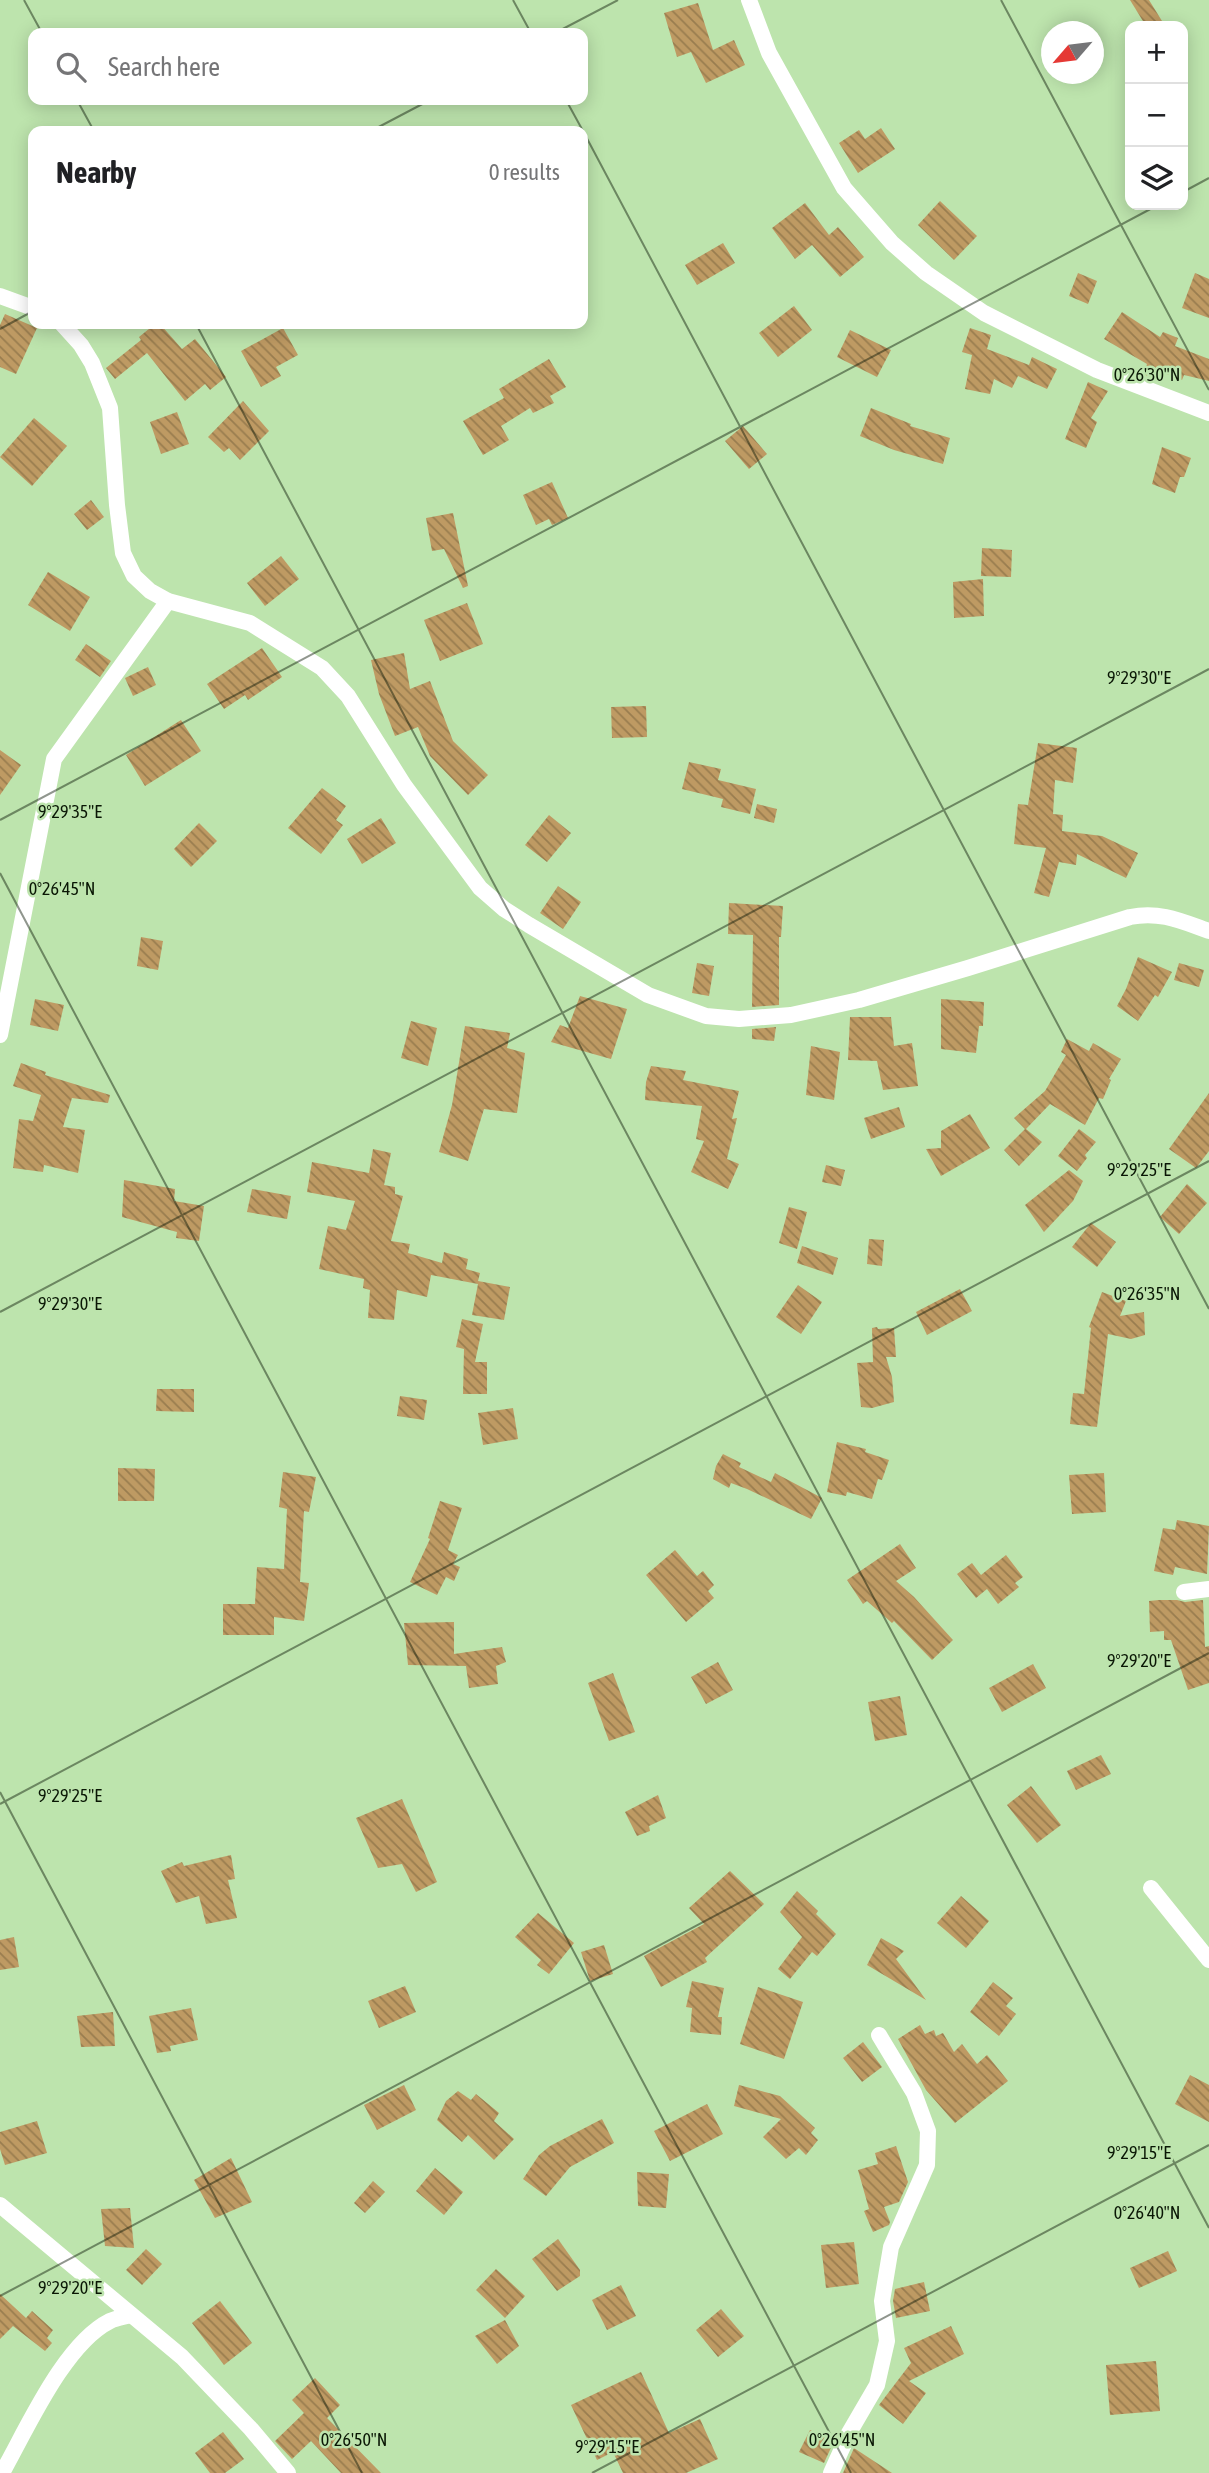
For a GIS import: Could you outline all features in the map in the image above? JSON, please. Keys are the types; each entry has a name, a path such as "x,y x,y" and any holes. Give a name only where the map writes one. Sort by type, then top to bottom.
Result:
{"street":[{"path":"749,0 769,52 844,188 892,243 926,273 984,313 1097,370 1209,413"},
{"path":"0,296 28,306"},
{"path":"67,329 92,363 110,408 123,554 134,576 150,591 168,601 250,623 322,668 348,696 404,785 480,888 504,909 597,967 666,1003 706,1016 739,1019 791,1015 859,1000 1139,915 1164,916 1209,931"},
{"path":"0,1035 54,759 168,601"},
{"path":"1184,1592 1209,1589"},
{"path":"1151,1888 1209,1960"},
{"path":"831,2473 849,2432 877,2385 887,2342 881,2301 891,2247 927,2165 928,2131 914,2092 880,2035"},
{"path":"0,2205 182,2357 251,2429 288,2473"},
{"path":"2,2473 58,2373 95,2330 112,2320 131,2315"}],"building":[{"path":"1130,0 1149,0 1162,21 1143,21"},
{"path":"698,3 713,50 734,40 745,65 706,83 691,52 677,57 664,13"},
{"path":"881,128 895,149 858,173 839,143 859,130 865,139"},
{"path":"940,201 977,236 954,260 918,225"},
{"path":"805,203 829,235 838,227 864,257 840,277 812,245 795,259 772,228"},
{"path":"723,243 735,263 697,285 685,265"},
{"path":"1078,273 1097,281 1088,304 1069,296"},
{"path":"1195,273 1209,279 1209,318 1182,308"},
{"path":"794,306 812,330 778,357 759,333"},
{"path":"1122,312 1160,337 1163,332 1178,338 1175,346 1209,359 1209,381 1184,375 1182,380 1161,372 1158,380 1143,374 1147,364 1104,339"},
{"path":"5,314 28,324 28,329 37,329 16,374 0,367 0,325"},
{"path":"970,328 991,335 987,349 1029,365 1032,357 1057,369 1047,389 1018,376 1012,388 994,379 990,394 965,389 972,355 962,352"},
{"path":"149,329 164,329 182,349 195,339 226,377 210,390 205,384 185,401 147,353 115,379 106,368 141,340 139,337"},
{"path":"284,329 298,355 276,367 281,376 261,387 241,351"},
{"path":"850,330 891,350 877,377 837,357"},
{"path":"549,359 566,387 550,396 554,403 533,413 530,408 501,426 509,440 483,455 463,421 504,398 499,389"},
{"path":"1088,382 1108,391 1091,418 1097,422 1086,448 1065,439"},
{"path":"243,401 269,431 240,460 229,448 224,452 208,437"},
{"path":"871,408 911,424 910,426 950,438 943,464 894,450 860,436"},
{"path":"177,412 189,444 161,454 150,422"},
{"path":"34,418 67,446 32,486 0,457"},
{"path":"743,426 767,454 749,469 725,441"},
{"path":"1162,447 1191,458 1184,477 1180,477 1175,493 1152,484"},
{"path":"552,482 568,518 552,525 549,519 536,525 523,495"},
{"path":"91,500 104,517 87,530 74,514"},
{"path":"453,513 468,586 463,588 444,549 432,551 426,518"},
{"path":"982,548 1012,550 1011,577 981,576"},
{"path":"281,556 299,579 265,606 247,583"},
{"path":"48,572 90,597 70,631 28,605"},
{"path":"983,579 984,616 954,618 953,582"},
{"path":"467,603 483,644 440,661 424,620"},
{"path":"86,644 111,661 100,677 75,660"},
{"path":"262,648 282,677 248,700 245,695 224,709 207,684"},
{"path":"404,653 410,689 430,681 453,741 488,775 468,795 430,756 418,727 395,736 379,694 371,660"},
{"path":"148,667 156,685 133,696 125,678"},
{"path":"646,706 647,737 612,738 611,707"},
{"path":"181,720 201,751 145,786 126,755"},
{"path":"1038,743 1077,748 1073,783 1055,780 1053,814 1063,815 1062,831 1102,836 1138,853 1126,878 1077,854 1076,865 1059,862 1049,897 1034,893 1046,848 1014,844 1018,804 1028,805"},
{"path":"0,750 21,765 0,795"},
{"path":"689,762 721,769 718,780 756,789 750,814 721,807 723,799 682,789"},
{"path":"322,788 346,806 336,820 343,825 321,854 288,828"},
{"path":"757,804 777,809 774,823 754,818"},
{"path":"549,815 571,833 547,862 525,845"},
{"path":"381,818 396,843 362,864 347,839"},
{"path":"199,823 217,841 191,867 174,849"},
{"path":"558,886 581,902 563,929 540,913"},
{"path":"729,903 783,906 779,937 779,1005 752,1007 753,935 728,934"},
{"path":"141,937 163,941 158,970 137,966"},
{"path":"1138,957 1172,972 1158,997 1155,995 1138,1021 1117,1006"},
{"path":"697,963 714,966 709,996 692,993"},
{"path":"1179,963 1204,970 1199,987 1174,980"},
{"path":"580,996 627,1009 611,1059 551,1042 560,1025 568,1028"},
{"path":"35,999 64,1005 58,1031 30,1025"},
{"path":"941,999 984,1002 983,1026 979,1026 976,1053 941,1049"},
{"path":"850,1017 891,1017 894,1046 912,1043 918,1086 883,1090 877,1061 848,1060"},
{"path":"411,1021 437,1028 428,1066 401,1058"},
{"path":"465,1026 510,1033 507,1048 525,1053 517,1113 484,1109 468,1161 439,1152 452,1105"},
{"path":"776,1027 774,1041 752,1039 752,1029"},
{"path":"1067,1039 1089,1051 1093,1043 1121,1059 1109,1079 1111,1080 1103,1099 1099,1098 1085,1125 1050,1104 1026,1129 1042,1142 1019,1166 1004,1150 1025,1129 1014,1118 1045,1091 1066,1055 1061,1052"},
{"path":"811,1046 840,1052 834,1100 806,1095"},
{"path":"21,1063 46,1072 45,1075 110,1095 108,1103 72,1098 63,1127 85,1130 78,1173 44,1165 43,1172 13,1168 19,1119 33,1121 41,1095 13,1086"},
{"path":"651,1066 686,1071 683,1080 739,1091 732,1119 737,1118 727,1159 739,1164 728,1189 691,1172 704,1141 696,1139 702,1106 645,1100 646,1082"},
{"path":"1209,1093 1209,1151 1196,1168 1169,1149"},
{"path":"899,1107 905,1127 871,1139 864,1118"},
{"path":"970,1114 990,1148 941,1176 926,1149 941,1148 941,1131"},
{"path":"1079,1129 1096,1142 1077,1171 1058,1156"},
{"path":"373,1149 391,1153 384,1185 395,1187 395,1194 403,1196 391,1241 410,1244 408,1253 442,1263 444,1252 468,1259 466,1269 480,1273 478,1281 510,1287 504,1320 472,1315 478,1284 431,1275 427,1297 397,1290 394,1320 368,1318 370,1290 363,1288 364,1279 319,1269 328,1226 346,1230 355,1201 307,1192 312,1162 369,1173"},
{"path":"826,1165 845,1170 841,1186 822,1182"},
{"path":"1069,1170 1083,1181 1073,1201 1044,1232 1025,1205"},
{"path":"124,1180 175,1189 174,1201 204,1206 199,1241 176,1238 177,1232 122,1217"},
{"path":"1187,1184 1207,1203 1179,1234 1160,1217"},
{"path":"252,1189 291,1196 287,1219 247,1212"},
{"path":"789,1207 807,1212 797,1249 779,1243"},
{"path":"1091,1223 1116,1242 1097,1267 1072,1247"},
{"path":"869,1239 884,1240 882,1266 867,1264"},
{"path":"802,1246 838,1258 833,1275 797,1263"},
{"path":"798,1285 822,1302 801,1334 776,1317"},
{"path":"960,1289 972,1311 927,1335 916,1312"},
{"path":"1102,1292 1126,1301 1120,1316 1144,1312 1145,1335 1131,1339 1108,1334 1097,1427 1070,1424 1073,1393 1084,1394 1089,1327"},
{"path":"462,1319 483,1324 475,1362 487,1362 487,1394 463,1394 464,1349 456,1347"},
{"path":"872,1328 894,1328 896,1357 886,1357 892,1377 894,1402 872,1408 861,1407 857,1363 873,1362"},
{"path":"157,1389 194,1389 194,1412 156,1411"},
{"path":"400,1396 427,1400 424,1420 397,1416"},
{"path":"513,1408 518,1439 483,1445 478,1413"},
{"path":"837,1442 866,1449 865,1452 889,1460 882,1480 878,1479 872,1499 847,1492 846,1496 827,1492"},
{"path":"723,1454 741,1463 739,1467 771,1482 775,1473 822,1498 811,1519 747,1489 731,1483 729,1488 713,1479"},
{"path":"118,1468 155,1469 154,1501 118,1501"},
{"path":"283,1472 316,1477 309,1512 304,1511 300,1582 309,1583 304,1621 274,1617 274,1635 223,1635 223,1604 255,1604 257,1567 284,1569 287,1509 279,1507"},
{"path":"1104,1473 1106,1512 1072,1514 1069,1475"},
{"path":"440,1501 462,1508 448,1550 458,1555 453,1564 460,1567 454,1581 446,1577 437,1595 410,1582 430,1539 428,1538"},
{"path":"1177,1520 1209,1526 1207,1574 1175,1567 1173,1575 1154,1571 1163,1528 1175,1530"},
{"path":"900,1544 916,1568 896,1581 953,1640 932,1660 894,1621 892,1623 867,1601 863,1604 847,1580"},
{"path":"675,1550 697,1576 703,1571 714,1585 708,1591 714,1598 686,1622 646,1575"},
{"path":"1006,1555 1023,1577 1015,1583 1019,1587 998,1604 987,1589 976,1598 957,1574 972,1563 981,1575"},
{"path":"1203,1600 1205,1647 1209,1646 1209,1683 1188,1690 1171,1640 1164,1640 1164,1631 1150,1632 1149,1601"},
{"path":"454,1622 454,1654 502,1647 506,1662 496,1666 498,1684 469,1688 466,1666 408,1665 404,1623"},
{"path":"718,1662 733,1690 706,1704 691,1677"},
{"path":"1033,1664 1046,1688 1002,1712 989,1688"},
{"path":"613,1673 635,1732 609,1741 588,1683"},
{"path":"900,1696 907,1735 875,1741 868,1702"},
{"path":"1101,1755 1111,1774 1076,1790 1067,1771"},
{"path":"1031,1786 1061,1825 1037,1843 1007,1805"},
{"path":"658,1795 666,1818 649,1826 650,1831 637,1836 625,1812"},
{"path":"402,1799 437,1882 416,1892 402,1864 378,1868 356,1818"},
{"path":"231,1855 235,1879 228,1880 237,1918 206,1924 199,1896 176,1903 161,1871 182,1862 184,1866"},
{"path":"730,1871 764,1904 705,1958 707,1962 661,1987 644,1956 704,1924 689,1908"},
{"path":"797,1891 818,1911 816,1914 836,1934 817,1956 812,1952 790,1979 778,1969 802,1937 780,1912"},
{"path":"961,1896 989,1921 966,1948 937,1923"},
{"path":"538,1913 574,1943 549,1974 537,1965 541,1960 515,1937"},
{"path":"14,1937 19,1967 0,1970 0,1940"},
{"path":"881,1938 904,1951 896,1959 926,2000 867,1965"},
{"path":"604,1945 613,1974 590,1981 581,1952"},
{"path":"692,1981 724,1988 718,2017 722,2017 721,2035 690,2032 692,2008 686,2007"},
{"path":"993,1982 1013,1998 1006,2006 1016,2014 999,2036 970,2012"},
{"path":"405,1986 416,2012 379,2028 368,2001"},
{"path":"758,1987 803,2002 784,2059 740,2044"},
{"path":"191,2008 198,2040 170,2046 171,2051 157,2053 149,2016"},
{"path":"113,2012 115,2046 81,2047 77,2016"},
{"path":"920,2025 925,2034 934,2030 936,2036 943,2033 954,2052 962,2044 977,2064 987,2055 1008,2081 955,2123 926,2090 898,2039"},
{"path":"863,2042 882,2067 862,2082 843,2058"},
{"path":"1190,2075 1209,2085 1209,2122 1175,2104"},
{"path":"404,2085 416,2110 377,2130 364,2105"},
{"path":"739,2085 780,2096 815,2128 811,2133 818,2140 806,2155 799,2148 786,2159 763,2137 781,2119 734,2106"},
{"path":"458,2091 471,2100 476,2094 499,2113 494,2121 514,2139 494,2160 468,2135 462,2142 437,2120 446,2101"},
{"path":"707,2104 723,2134 670,2161 654,2131"},
{"path":"602,2119 614,2143 570,2167 546,2196 523,2179 539,2155 550,2146"},
{"path":"37,2121 47,2153 5,2165 0,2149 0,2132"},
{"path":"896,2146 908,2182 899,2202 884,2207 889,2225 873,2232 864,2211 869,2209 858,2170 878,2164 875,2153"},
{"path":"231,2158 252,2202 215,2218 194,2180"},
{"path":"435,2168 463,2192 444,2215 416,2191"},
{"path":"637,2172 669,2174 666,2208 638,2206"},
{"path":"373,2181 385,2192 365,2213 354,2203"},
{"path":"130,2208 134,2248 105,2246 101,2209"},
{"path":"558,2239 580,2270 580,2276 557,2291 532,2259"},
{"path":"854,2242 859,2284 826,2288 821,2245"},
{"path":"146,2249 162,2264 142,2285 126,2270"},
{"path":"1168,2251 1177,2271 1139,2288 1130,2268"},
{"path":"496,2269 525,2296 505,2318 476,2290"},
{"path":"924,2282 930,2311 896,2318 893,2301 895,2289"},
{"path":"621,2285 636,2316 607,2330 592,2300"},
{"path":"0,2294 26,2318 32,2311 53,2330 47,2338 52,2343 45,2351 13,2326 0,2339"},
{"path":"220,2301 252,2343 224,2365 192,2323"},
{"path":"721,2309 744,2336 718,2357 696,2330"},
{"path":"505,2320 519,2346 497,2364 475,2336"},
{"path":"951,2326 964,2354 909,2381 926,2393 903,2424 879,2405 911,2363 904,2348"},
{"path":"1156,2361 1160,2411 1110,2415 1106,2365"},
{"path":"641,2372 669,2433 700,2419 718,2459 686,2473 623,2473 613,2452 597,2460 571,2405"},
{"path":"315,2378 340,2405 327,2418 381,2473 341,2473 311,2441 292,2459 275,2441 304,2413 292,2400"},
{"path":"810,2430 834,2441 824,2463 799,2452"},
{"path":"223,2432 244,2459 225,2473 210,2473 195,2453"},
{"path":"854,2448 892,2473 843,2473"}]}
